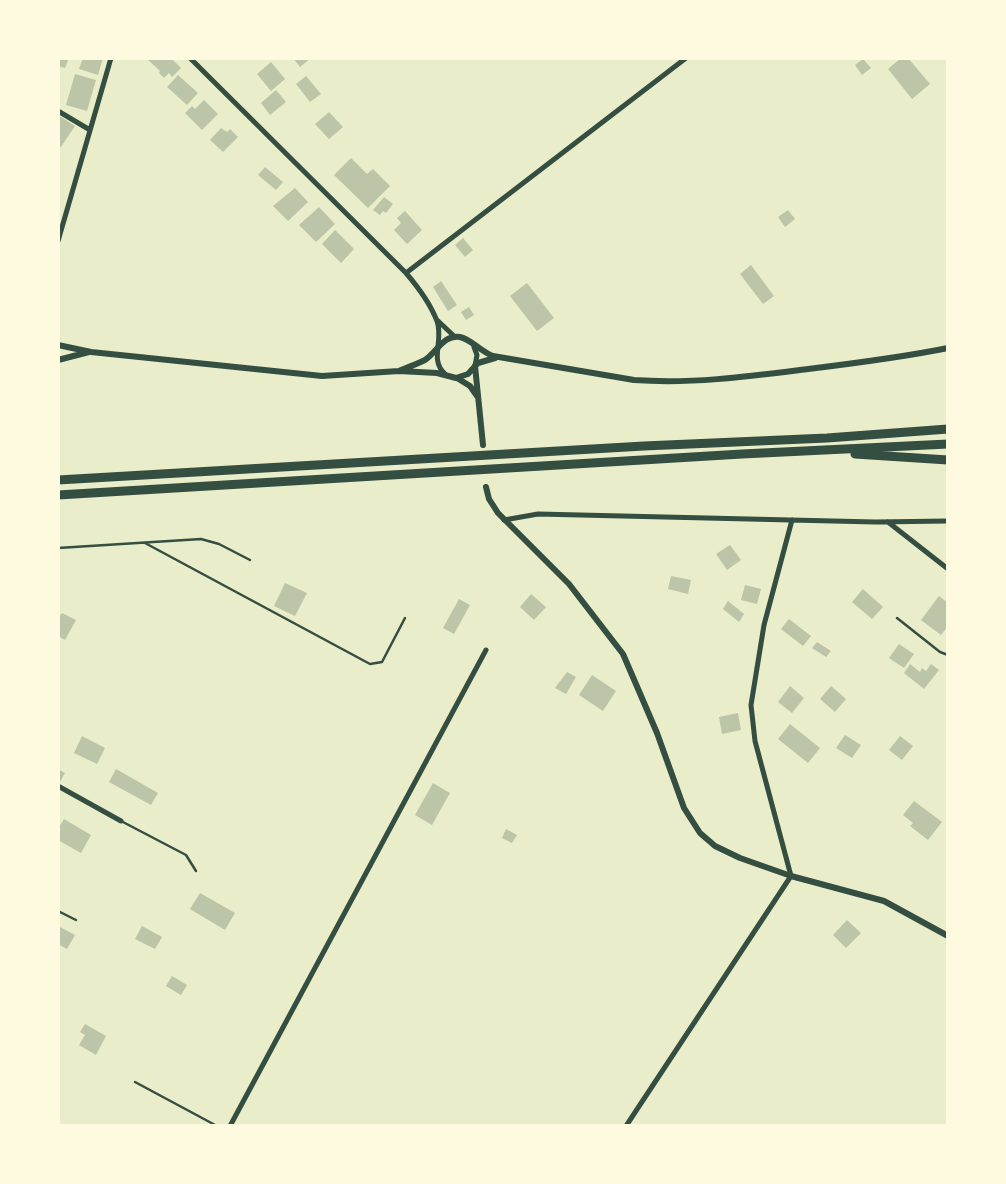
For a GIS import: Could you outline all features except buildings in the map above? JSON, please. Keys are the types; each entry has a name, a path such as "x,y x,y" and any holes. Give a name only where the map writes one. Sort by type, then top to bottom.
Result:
{"highway":[{"path":"58,480 948,429"},
{"path":"58,495 948,444"},
{"path":"832,451 879,457 948,460"}],"street":[{"path":"58,241 111,58"},
{"path":"190,58 406,273 423,295 436,319 440,337 437,364 448,376"},
{"path":"406,273 685,58"},
{"path":"58,111 90,130"},
{"path":"436,319 455,337"},
{"path":"399,371 426,359 446,340 455,337 464,338 474,347 493,356 634,380 731,378 842,365 948,348"},
{"path":"58,343 91,352 313,376 399,371 437,373 456,378 471,386 479,400"},
{"path":"474,347 483,445"},
{"path":"60,358 91,352"},
{"path":"456,378 468,374 487,359 507,358"},
{"path":"486,487 492,504 504,520 569,584 623,654 657,733 684,808 697,830 715,846 730,854 792,876 884,901 948,936"},
{"path":"504,520 538,514 948,522"},
{"path":"626,1126 792,876 755,741 751,705 762,631 792,520"},
{"path":"888,522 948,569"},
{"path":"230,1126 486,650"},
{"path":"58,786 121,821"}],"lane":[{"path":"58,548 207,540 250,560"},
{"path":"145,543 370,664 382,662 405,618"},
{"path":"897,618 940,652 948,655"},
{"path":"121,821 186,855 196,871"},
{"path":"58,911 76,920"},
{"path":"135,1082 217,1126"}]}
